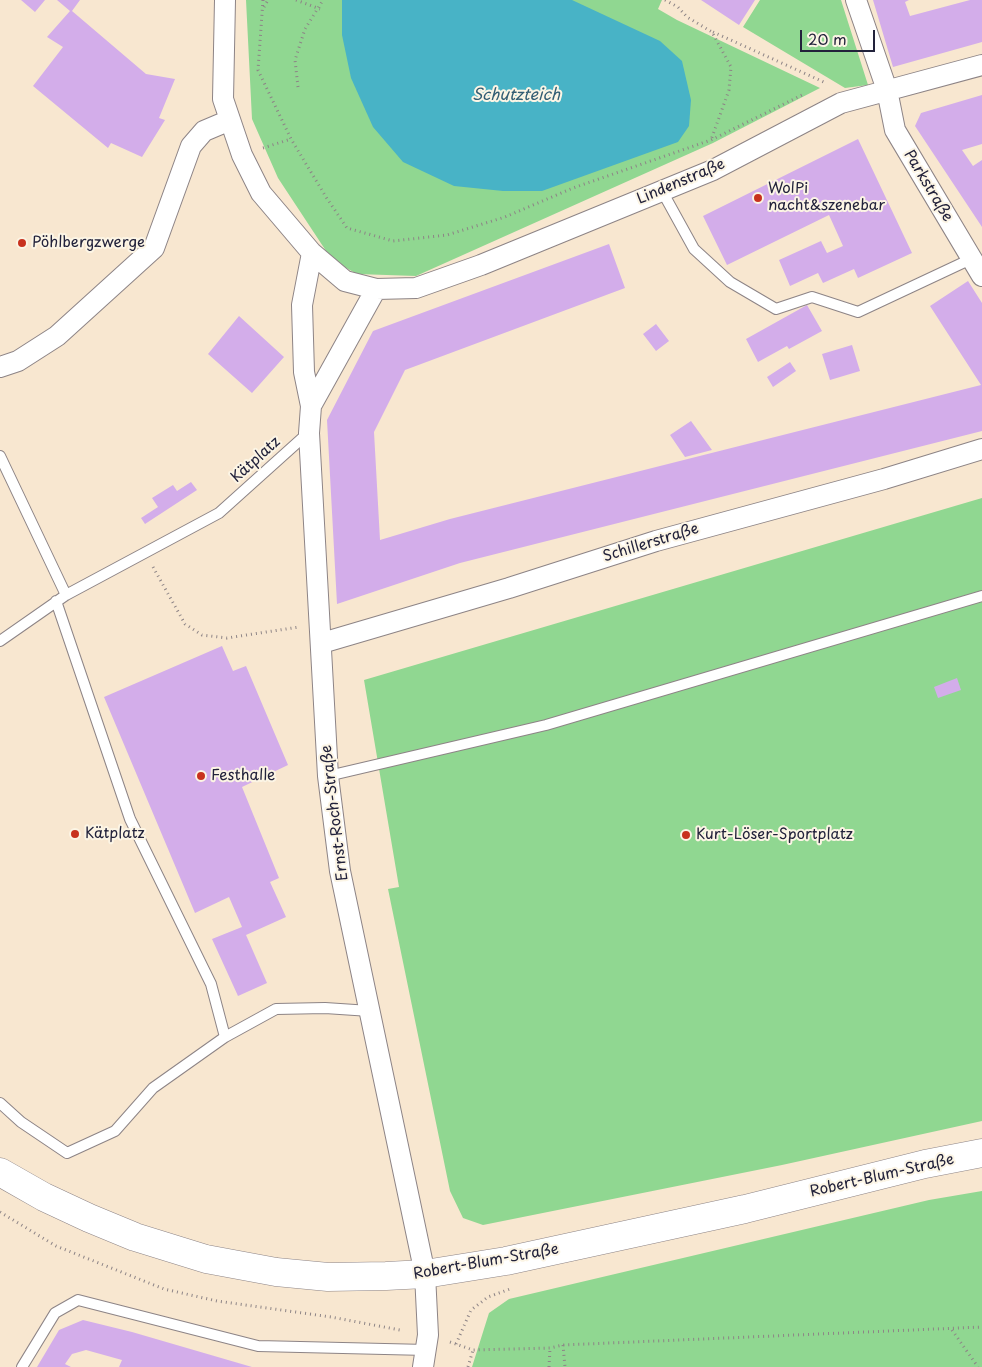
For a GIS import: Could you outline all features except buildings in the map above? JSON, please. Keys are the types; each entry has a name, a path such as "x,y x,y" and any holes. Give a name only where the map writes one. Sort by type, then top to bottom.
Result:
{"main road":[{"name":"Robert-Blum-Straße","path":"0,1172 44,1197 135,1237 206,1259 276,1272 328,1277 425,1274 540,1254 745,1209 925,1164 982,1153"}],"street":[{"path":"225,0 223,99 242,155 261,193 312,253"},
{"name":"Parkstraße","path":"856,0 887,90 895,130 982,276"},
{"name":"Lindenstraße","path":"312,253 344,282 376,289 416,288 481,265 714,170 841,103 982,65"},
{"path":"0,366 18,361 57,336 154,248 191,146 204,131 230,120"},
{"name":"Ernst-Roch-Straße","path":"312,253 302,305 304,372 311,406 309,433 328,776 340,871 425,1274 428,1302 425,1358"},
{"path":"311,406 376,289"},
{"name":"Schillerstraße","path":"320,633 508,588 656,540 884,479 982,449"}],"lane":[{"path":"662,191 694,249 730,282 776,309 812,298 858,312 971,259"},
{"name":"Kätplatz","path":"0,641 66,594 218,513 309,433"},
{"path":"0,456 66,594"},
{"path":"328,776 546,725 982,596"},
{"path":"56,601 130,819 211,984 225,1037"},
{"path":"0,1104 21,1122 67,1153 115,1131 153,1088 225,1037 276,1010 326,1008 370,1011"},
{"path":"22,1367 55,1312 78,1300 258,1346 425,1358"}],"path":[{"path":"263,0 258,70 291,139 347,228 392,241 447,235 505,217 572,188 711,140 808,92"},
{"path":"263,8 268,0"},
{"path":"296,0 320,9"},
{"path":"298,87 295,60 305,29 320,9 323,0"},
{"path":"665,0 678,6 687,17 712,32 826,83 835,84"},
{"path":"678,6 680,0"},
{"path":"711,140 729,90 731,67 712,32"},
{"path":"817,88 826,83"},
{"path":"242,155 291,139"},
{"path":"145,553 185,624 202,635 227,638 320,633"},
{"path":"511,1289 488,1297 471,1310 456,1344 473,1350 550,1348 982,1326"},
{"path":"952,1329 978,1367"},
{"path":"563,1346 565,1367"},
{"path":"549,1367 550,1348"},
{"path":"468,1367 473,1350"}],"green space":[{"path":"246,0 662,0 658,9 677,20 820,88 713,143 416,276 357,274 332,260 278,178 252,119"},
{"path":"760,0 841,0 868,85 845,88 743,27"},
{"name":"Kurt-Löser-Sportplatz","path":"982,498 982,1121 782,1165 483,1225 463,1218 450,1191 388,889 399,887 364,680"},
{"path":"982,1191 982,1367 472,1367 489,1313 509,1299 929,1200"}],"water":[{"name":"Schutzteich","path":"342,0 572,0 660,41 682,61 691,100 689,126 678,142 542,191 503,191 454,186 403,162 373,127 351,78 342,35"}],"place":[{"name":"WolPi nacht&szenebar","path":"758,198"},
{"name":"Pöhlbergzwerge","path":"22,243"},
{"name":"Festhalle","path":"201,776"},
{"name":"Kätplatz","path":"75,834"},
{"name":"Kurt-Löser-Sportplatz","path":"686,835"}]}
